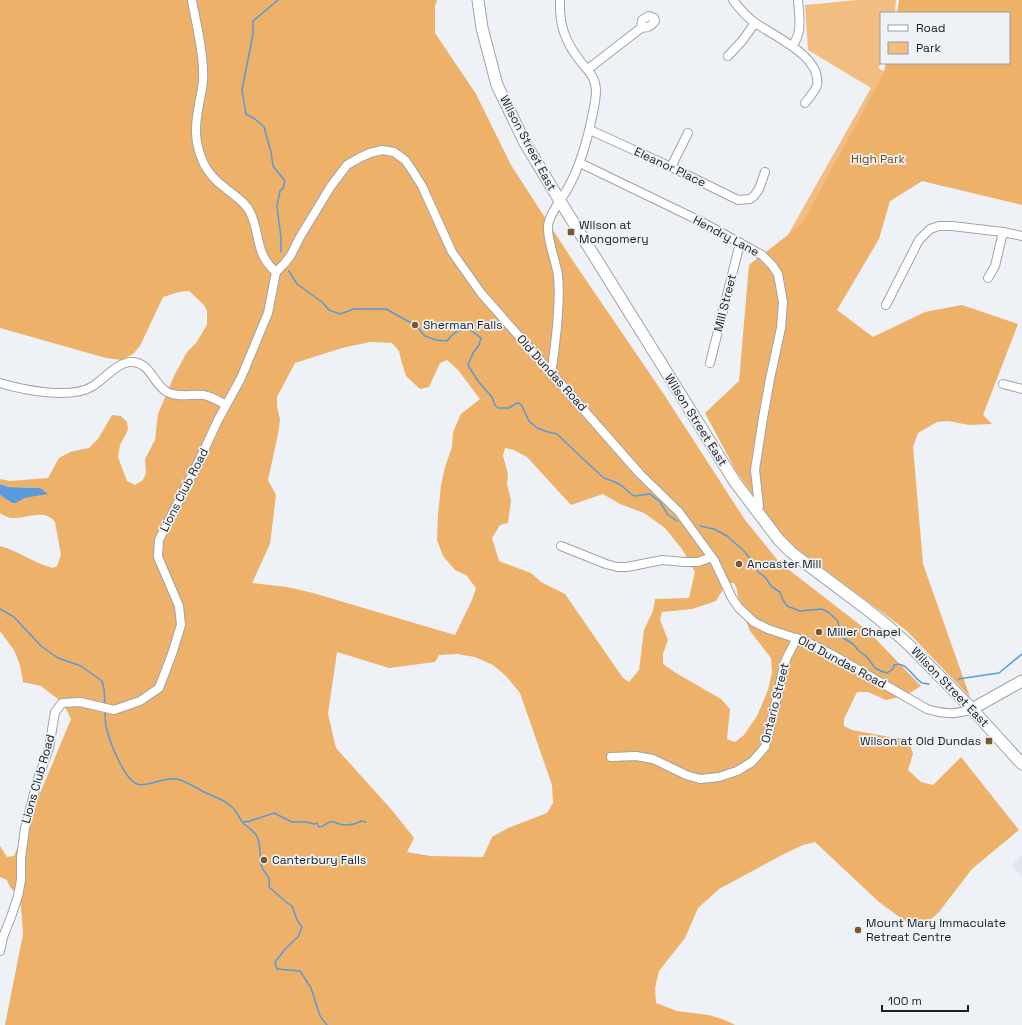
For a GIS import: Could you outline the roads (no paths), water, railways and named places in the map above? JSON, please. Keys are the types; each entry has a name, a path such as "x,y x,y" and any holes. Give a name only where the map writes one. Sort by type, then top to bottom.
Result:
{"main road":[{"name":"Wilson Street East","path":"478,0 482,28 497,85 525,143 735,482 779,540 791,552 889,627 968,705 1022,764"},
{"path":"968,705 1022,681"}],"street":[{"path":"192,0 203,72 196,142 205,166 213,178 244,203 249,210 253,217 259,246 263,257 269,266 280,268"},
{"path":"551,372 554,358 558,307 558,276 548,225 552,215 568,189 580,163 590,130 596,90 592,76 588,69 580,62 564,34 561,20 560,0"},
{"path":"733,0 738,8 755,23 792,46 806,57 814,68 817,75 817,86 805,103"},
{"path":"792,46 797,40 800,31 798,0"},
{"path":"728,56 742,41 755,23"},
{"path":"588,69 641,28"},
{"name":"Eleanor Place","path":"590,130 738,200 750,199 754,196 759,188 765,172"},
{"path":"671,167 688,133"},
{"name":"Old Dundas Road","path":"280,268 291,255 331,186 347,165 370,153 382,150 394,152 405,160 422,186 452,252 481,293 640,474 679,512 712,557 732,598 739,608 754,622 768,629 808,642 928,709 937,712 954,713 962,712 968,705"},
{"name":"Hendry Lane","path":"580,163 700,221 762,255 772,265 778,274 783,302 781,328 770,379 755,470 759,506 756,511"},
{"path":"886,305 919,240 930,229 943,226 1003,232 1022,236"},
{"path":"988,278 995,266 1003,232"},
{"name":"Mill Street","path":"710,363 740,243"},
{"name":"Lions Club Road","path":"0,951 3,937 12,918 18,896 21,880 25,828 38,779 49,748 55,712 62,703 80,702 114,710 140,701 159,688 172,654 180,624 179,606 158,557 159,540 241,378 268,313 280,268"},
{"path":"0,383 57,393 75,393 91,387 118,367 129,362 140,363 149,370 153,378 168,393 180,396 206,396 226,405"},
{"path":"1003,384 1022,388"},
{"path":"561,546 617,567 627,567 662,560 698,562 712,557"},
{"name":"Ontario Street","path":"611,757 636,756 653,759 686,775 700,779 719,777 737,771 752,762 765,746 786,657 797,638"}],"water":[{"path":"1,484 8,487 40,488 48,494 25,498 16,503 12,503 0,495"}],"waterway":[{"path":"278,0 253,21 253,34 242,90 246,114 255,119 264,127 273,166 285,181 283,188 280,191 277,206 281,238 281,252"},
{"path":"289,271 297,284 322,302 329,310 340,314 354,309 386,309 415,325 425,336 436,340 447,341 454,333 463,329 471,331 481,338 479,345 473,353 468,365 478,381 492,397 498,408 509,408 519,403 529,421 537,428 557,434 604,478 622,486 634,496 650,494 660,502 668,515 677,521"},
{"path":"700,526 714,529 727,536 744,551 755,565 758,572 765,577 772,587 780,592 787,606 800,611 822,609 828,612 838,621 839,635 853,644 867,657 875,668 887,673 893,669 894,665 902,665 906,667 919,681 929,684"},
{"path":"0,609 14,617 41,646 58,658 81,666 102,681 105,705"},
{"path":"958,679 999,673 1022,654"},
{"path":"105,711 106,726 113,749 122,767 132,780 140,785 171,779 184,781 230,805 243,823 255,833 260,846 261,865 269,878 269,887 292,906 297,920 302,927 298,937 286,948 275,962 277,969 300,971 311,988 320,1016 327,1025"},
{"path":"243,822 274,813 292,822 317,823 319,827 331,822 342,825 353,824 361,821 366,822"}],"place":[{"name":"Wilson at Mongomery","path":"571,232"},
{"name":"Sherman Falls","path":"415,325"},
{"name":"Ancaster Mill","path":"739,564"},
{"name":"Miller Chapel","path":"819,632"},
{"name":"Wilson at Old Dundas","path":"989,741"},
{"name":"Canterbury Falls","path":"264,860"},
{"name":"Mount Mary Immaculate Retreat Centre","path":"858,930"}],"park label":[{"name":"High Park","path":"878,159"}]}
